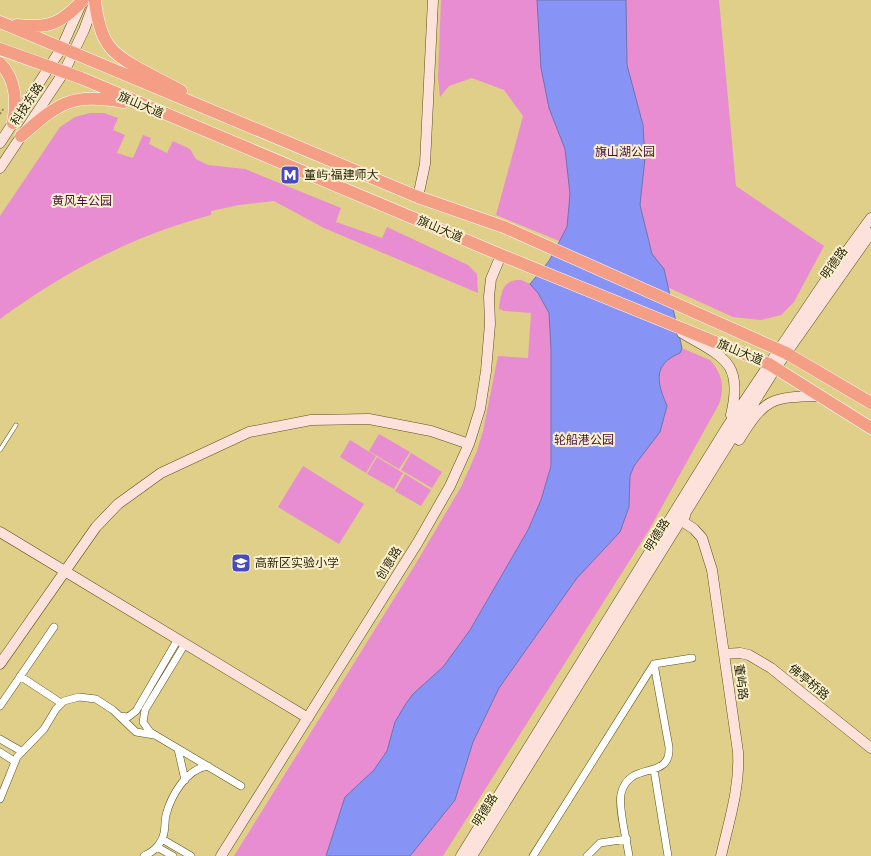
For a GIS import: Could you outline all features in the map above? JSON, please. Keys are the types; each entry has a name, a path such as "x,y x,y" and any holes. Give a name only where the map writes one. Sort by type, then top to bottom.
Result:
{"highway":[{"path":"1,22 38,27 51,24 91,0 101,30 110,46 119,56 223,116"},
{"name":"旗山大道","path":"1,22 61,49 223,116 252,126 418,197 504,227 782,352 871,403"},
{"name":"旗山大道","path":"0,49 51,66 772,367 871,428"},
{"path":"0,63 12,80 16,109 13,123"},
{"path":"21,136 47,114 76,100 98,98 144,106"}],"street":[{"name":"科技东路","path":"0,143 51,66 91,0"},
{"name":"科技东路","path":"0,168 64,72 73,54 91,0"},
{"path":"418,197 425,164 433,0"},
{"name":"明德路","path":"472,856 682,521 772,367 871,218"},
{"name":"明德路","path":"782,352 871,233"},
{"name":"创意路","path":"221,856 308,718 450,486 468,444 480,409 486,371 491,278 501,255"},
{"path":"661,320 720,355 729,365 735,380 735,391 729,424"},
{"path":"461,856 729,424 772,367"},
{"path":"682,521 733,449 753,417 762,407 778,399 787,397 820,396"},
{"path":"0,664 96,527 118,504 160,473 249,432 311,420 369,418 431,431 468,444"},
{"name":"董屿路","path":"682,521 694,529 702,538 712,570 739,770 737,788 721,856"},
{"path":"0,532 308,718"},
{"path":"0,706 54,627"},
{"path":"120,716 128,717 136,711 182,641"},
{"path":"182,641 143,714 145,726 154,735 241,786"},
{"name":"佛亭桥路","path":"724,654 740,653 749,655 771,668 871,748"},
{"path":"533,856 654,664 692,658"},
{"path":"630,856 620,799 624,787 630,778 636,774 654,770 666,762 670,752 654,664"},
{"path":"20,676 61,703"},
{"path":"0,799 14,761 21,751 44,729 61,703 79,697 92,698 105,703 136,732 154,735"},
{"path":"0,740 21,751"},
{"path":"178,749 184,780"},
{"path":"0,752 14,761"},
{"path":"144,856 158,847 162,839 168,810 184,780 192,772 208,766"},
{"path":"654,770 668,856"},
{"path":"162,839 191,856"},
{"path":"587,856 600,843 627,839"},
{"path":"158,847 173,856"}],"lane":[{"path":"0,450 16,425"}],"green space":[{"name":"旗山湖公园","path":"441,0 719,0 736,186 824,246 794,302 781,315 761,320 733,317 623,267 496,215 523,116 504,90 472,78 449,86 440,97 438,77"},
{"name":"黄风车公园","path":"90,113 104,113 118,118 113,130 125,135 117,153 133,158 143,135 151,138 149,144 167,153 173,141 190,149 196,159 208,165 245,169 341,208 336,222 382,238 387,227 468,265 477,274 478,293 324,228 274,201 239,205 211,211 211,215 182,223 127,244 49,286 0,319 0,216 60,127 75,117"},
{"name":"轮船港公园","path":"515,280 521,280 710,360 720,375 722,392 719,404 649,530 443,856 234,856 415,565 461,487 477,451 483,431 498,356 528,358 531,313 504,311 499,309 502,293 506,285"},
{"path":"379,434 410,452 399,469 369,451"},
{"path":"350,440 376,456 366,473 340,457"},
{"path":"411,453 442,472 432,488 401,470"},
{"path":"377,457 403,473 394,489 367,474"},
{"path":"303,466 364,504 339,544 278,507"},
{"path":"405,474 431,490 421,506 395,491"}],"water":[{"path":"537,0 626,0 627,65 643,125 645,158 640,205 652,254 664,269 682,348 680,353 665,363 661,369 659,382 667,406 660,432 634,466 630,476 629,507 620,532 577,578 499,688 473,742 455,800 410,856 326,856 345,797 374,770 387,751 395,722 413,694 443,667 470,630 528,530 541,500 551,466 551,349 549,313 538,293 530,284 549,261 567,227 570,194 565,149 549,108 541,68"}],"place":[{"name":"董屿·福建师大","path":"290,175"},
{"name":"高新区实验小学","path":"241,563"}]}
